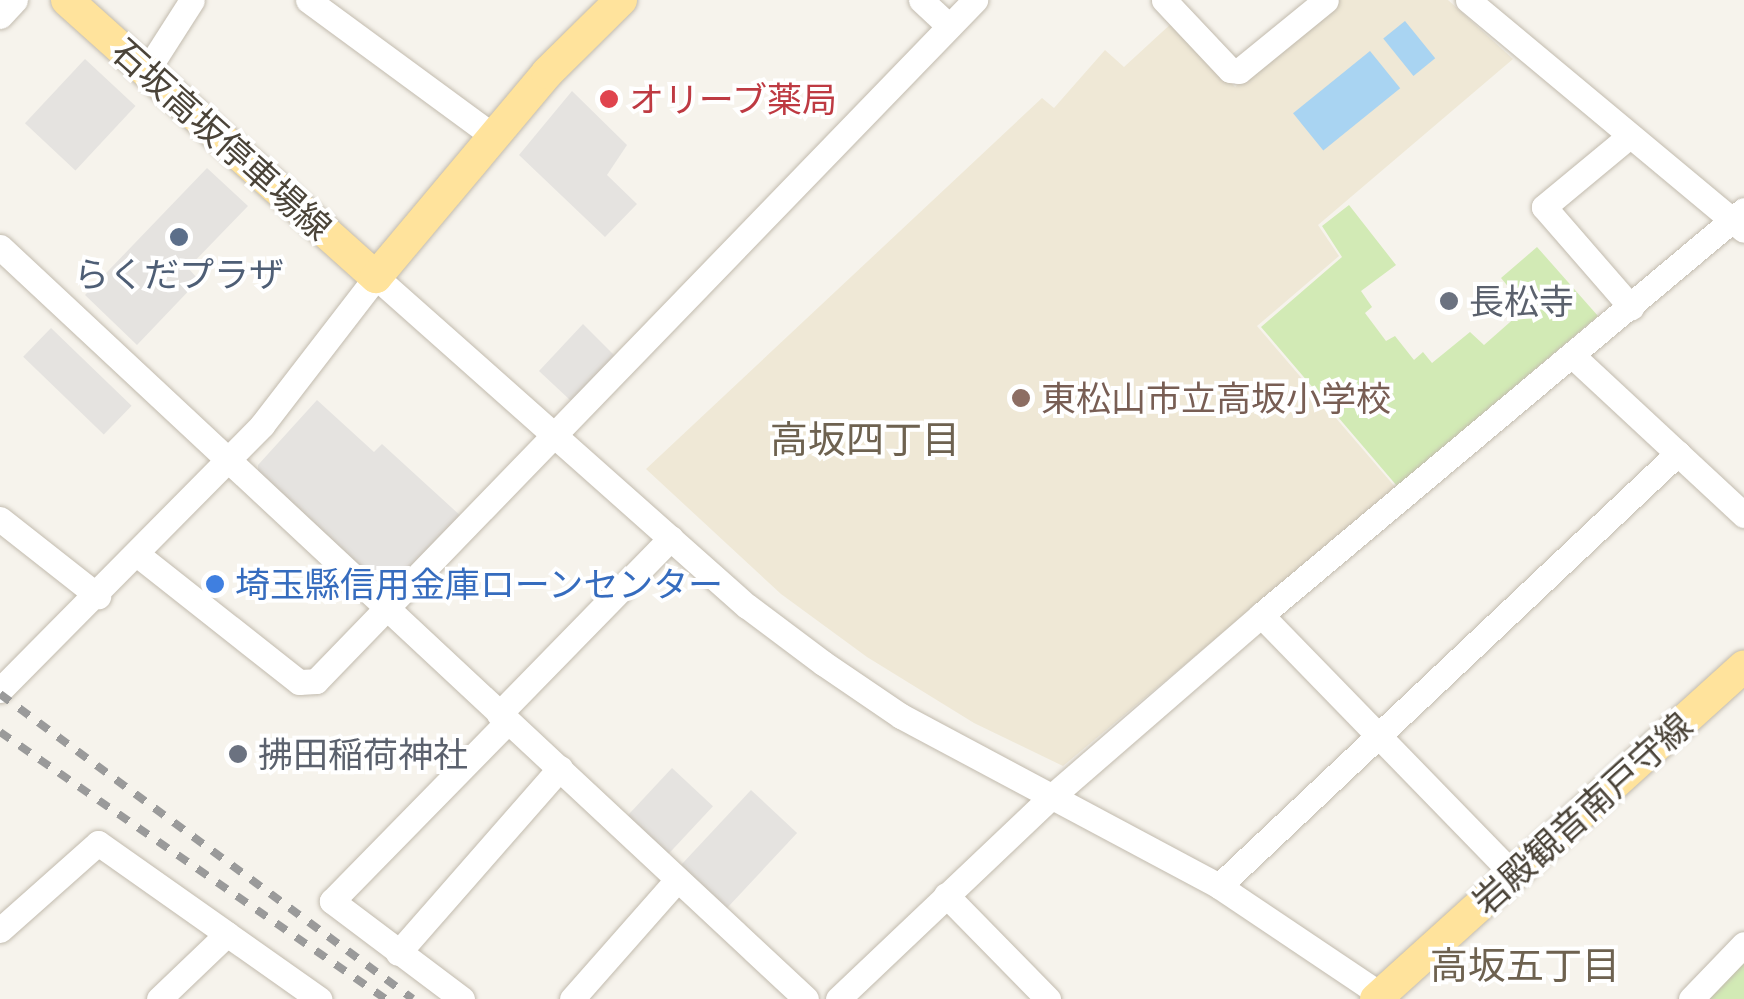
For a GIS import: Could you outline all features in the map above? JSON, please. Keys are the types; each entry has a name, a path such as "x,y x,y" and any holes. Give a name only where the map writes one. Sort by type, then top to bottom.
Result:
{"main road":[{"name":"石坂高坂停車場線","path":"68,0 376,277"},
{"path":"376,277 494,136 621,0"},
{"name":"岩殿観音南戸守線","path":"1381,997 1744,667"}],"street":[{"path":"0,16 16,0"},
{"path":"146,72 192,0"},
{"path":"308,0 494,136"},
{"path":"921,0 949,26"},
{"path":"138,555 299,682 316,681 559,436 975,0"},
{"path":"1164,0 1230,70 1239,71 1326,0"},
{"path":"838,999 1050,798 1261,615 1740,220 1627,138 1468,0"},
{"path":"1627,138 1544,207 1630,307"},
{"path":"0,247 806,999"},
{"path":"0,690 98,596 227,462 376,277 671,538 823,663 901,716 1219,886 1381,997"},
{"path":"1575,358 1744,515"},
{"path":"1219,886 1380,730 1536,594 1678,454"},
{"path":"0,519 98,596"},
{"path":"462,999 332,901 671,538"},
{"path":"1261,615 1380,730 1513,874"},
{"path":"398,952 560,768"},
{"path":"0,930 98,842 319,999"},
{"path":"572,999 676,880"},
{"path":"946,896 1048,999"},
{"path":"159,999 227,934"},
{"path":"1691,999 1744,944"}],"shaded area":[{"name":"東松山市立高坂小学校","path":"1339,0 1448,0 1513,59 1318,225 1339,256 1257,326 1396,488 1063,766 974,723 867,657 781,594 646,469 1042,98 1054,108 1105,50 1124,67 1174,21 1235,87"},
{"path":"85,59 135,106 75,170 25,123"},
{"path":"572,91 627,145 607,175 637,204 605,237 519,155"},
{"name":"らくだプラザ","path":"207,168 248,206 188,268 199,280 137,345 85,295"},
{"path":"583,324 618,359 581,399 570,400 539,371"},
{"path":"51,328 132,406 104,435 23,357"},
{"path":"317,400 374,452 382,444 463,518 395,586 379,589 258,476 258,465"},
{"path":"672,768 713,806 668,854 627,816"},
{"path":"751,790 797,833 725,910 679,867"}],"green space":[{"path":"1349,205 1396,265 1361,291 1372,307 1365,313 1386,341 1395,336 1414,360 1423,352 1432,363 1470,332 1484,345 1526,308 1501,278 1537,247 1598,316 1397,486 1261,327 1342,257 1322,226"},
{"path":"1744,961 1744,999 1709,999 1709,997"}],"water":[{"path":"1405,21 1435,58 1413,76 1383,39"},
{"path":"1370,51 1400,88 1323,151 1293,113"}],"railway":[{"path":"0,694 413,999"},
{"path":"0,732 386,999"}],"place":[{"name":"オリーブ薬局","path":"609,99"},
{"name":"らくだプラザ","path":"179,237"},
{"name":"長松寺","path":"1449,301"},
{"name":"東松山市立高坂小学校","path":"1021,398"},
{"name":"埼玉縣信用金庫ローンセンター","path":"215,584"},
{"name":"拂田稲荷神社","path":"238,754"}],"district":[{"name":"高坂四丁目","path":"865,439"},
{"name":"高坂五丁目","path":"1525,965"}]}
